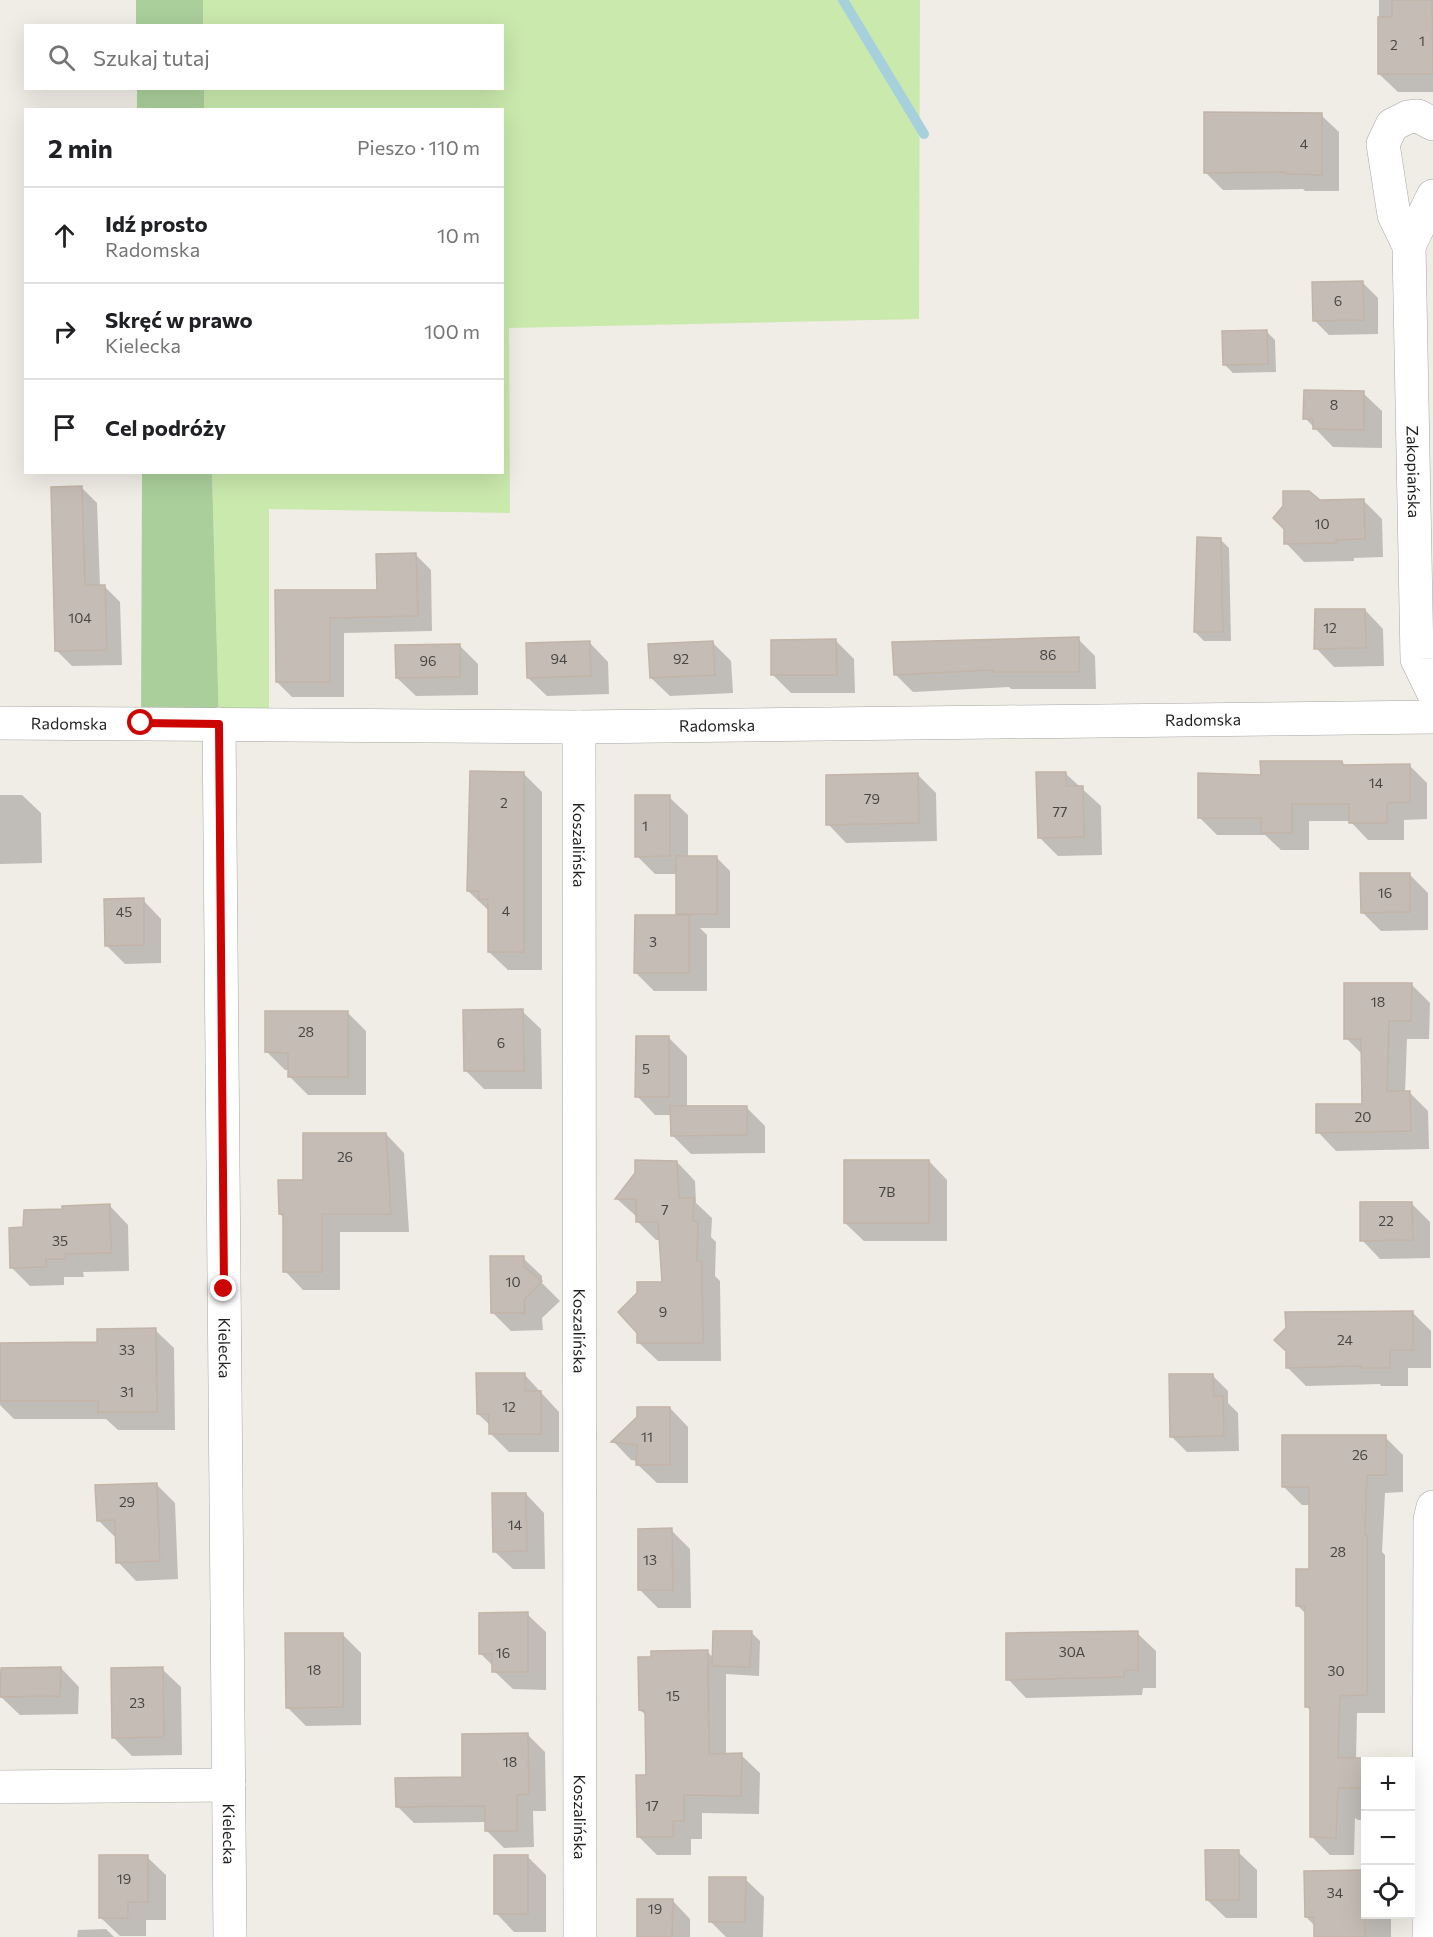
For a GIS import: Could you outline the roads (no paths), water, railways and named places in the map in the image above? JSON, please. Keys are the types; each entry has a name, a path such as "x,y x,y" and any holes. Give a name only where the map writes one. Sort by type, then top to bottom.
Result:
{"street":[{"name":"Zakopiańska","path":"1433,124 1418,116 1408,117 1392,126 1383,144 1394,215 1409,246 1417,659 1433,692"},
{"name":"Zakopiańska","path":"1409,246 1433,196"},
{"name":"Radomska","path":"0,723 579,727 1433,717"},
{"name":"Kielecka","path":"219,724 230,1937"},
{"name":"Koszalińska","path":"579,727 580,1937"},
{"path":"1429,1937 1430,1532 1433,1507"},
{"path":"0,1787 229,1785"}],"waterway":[{"path":"843,0 924,134"}]}
